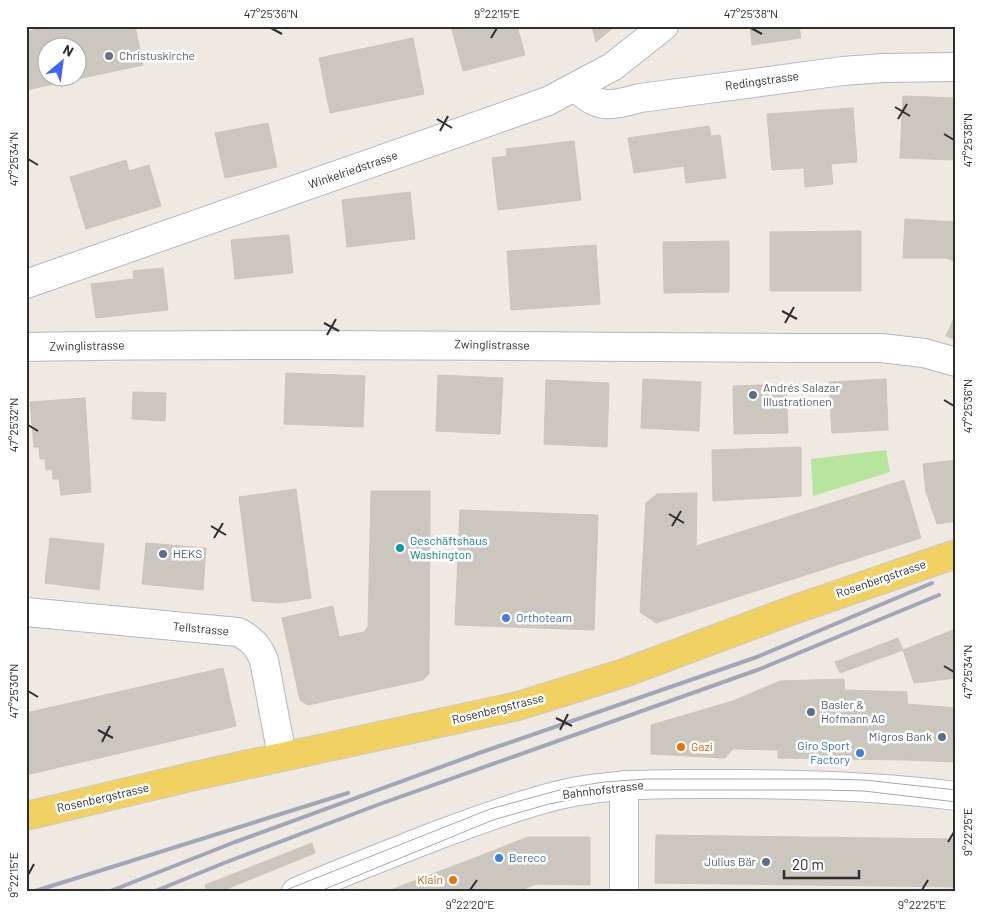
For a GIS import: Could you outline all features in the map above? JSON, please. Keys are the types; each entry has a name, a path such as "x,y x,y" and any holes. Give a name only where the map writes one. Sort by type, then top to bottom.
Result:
{"main road":[{"name":"Rosenbergstrasse","path":"26,816 282,756 518,706 624,673 792,610 956,554"}],"street":[{"name":"Winkelriedstrasse","path":"26,284 548,101 612,67 664,26"},
{"name":"Redingstrasse","path":"576,87 591,101 614,105 640,98 843,70 956,67"},
{"name":"Zwinglistrasse","path":"26,347 352,344 881,348 924,354 956,362"},
{"name":"Tellstrasse","path":"26,612 238,632 249,638 258,646 264,660 282,756"},
{"name":"Bahnhofstrasse","path":"296,892 491,815 560,795 624,785 864,786 956,796"},
{"path":"624,785 624,892"}],"green space":[{"path":"886,450 890,472 813,496 811,459"}],"building":[{"name":"Christuskirche","path":"33,26 135,26 143,65 88,77 88,38 38,38 38,87 26,90 26,32 34,30"},
{"path":"451,26 517,26 525,55 463,71"},
{"path":"592,26 615,26 596,42"},
{"path":"750,26 799,26 801,38 752,45"},
{"path":"413,38 424,94 330,113 319,58"},
{"path":"903,96 956,98 956,160 900,158"},
{"path":"853,108 857,162 831,164 833,184 805,187 804,168 772,170 767,114"},
{"path":"268,123 277,167 225,178 215,133"},
{"path":"709,126 711,136 720,135 726,178 686,183 684,166 634,173 628,138"},
{"path":"574,141 581,200 498,210 492,158 507,156 506,149"},
{"path":"126,160 129,171 149,165 161,206 86,229 70,177"},
{"path":"410,192 415,239 347,247 342,200"},
{"path":"905,219 956,222 956,262 946,258 903,258"},
{"path":"861,231 861,291 770,291 770,232"},
{"path":"289,235 293,273 235,279 231,240"},
{"path":"729,241 729,292 664,293 663,242"},
{"path":"596,245 600,304 511,310 507,251"},
{"path":"163,268 168,310 96,318 91,284 134,279 133,271"},
{"path":"956,314 956,340 946,336"},
{"path":"286,373 365,376 363,427 284,424"},
{"path":"438,375 503,378 500,434 436,431"},
{"path":"643,379 701,382 699,431 641,428"},
{"path":"886,379 888,430 832,433 829,382"},
{"path":"546,380 609,383 607,447 544,444"},
{"path":"786,384 788,433 734,434 733,386"},
{"path":"133,392 166,393 165,421 132,419"},
{"path":"85,398 91,492 61,495 59,479 53,479 52,469 46,470 45,459 40,459 39,447 34,447 30,402"},
{"path":"801,447 801,496 713,501 712,450"},
{"path":"956,460 956,492 952,492 956,503 956,521 937,524 926,492 923,464"},
{"path":"904,480 921,538 656,623 640,612 646,503 657,494 697,493 696,546"},
{"path":"296,489 311,598 280,603 252,601 239,497"},
{"name":"Geschäftshaus Washington","path":"371,491 430,491 429,674 423,680 308,705 300,700 282,618 333,606 339,637 364,632 368,627"},
{"path":"460,510 598,515 594,630 455,625"},
{"path":"50,538 104,544 99,590 45,583"},
{"path":"146,543 206,548 203,590 142,584"},
{"path":"956,629 956,654 948,632"},
{"path":"948,632 956,654 956,678 914,683 903,650"},
{"path":"898,638 903,650 840,673 835,662"},
{"path":"223,668 236,726 26,775 26,713"},
{"path":"844,679 848,759 778,758 780,681"},
{"path":"780,681 778,750 733,749 733,701"},
{"path":"844,690 907,692 908,760 848,759"},
{"path":"733,701 733,749 725,758 651,754 651,725"},
{"path":"907,704 956,708 956,762 908,760"},
{"path":"656,835 956,839 956,887 655,883"},
{"path":"528,837 590,837 590,885 536,884 516,892 485,892 472,859"},
{"path":"312,843 315,853 219,892 207,892 205,885"},
{"path":"472,859 485,892 424,892 419,879"},
{"path":"419,879 424,892 386,892"}],"tram line":[{"path":"281,892 490,809 567,788 604,782 647,779 826,779 864,780 956,790"},
{"path":"318,892 493,820 549,804 606,793 649,790 826,790 864,791 956,802"}],"railway":[{"path":"108,892 235,842 482,752 757,657 932,583"},
{"path":"153,892 380,804 760,669 939,595"},
{"path":"32,892 348,793"}],"place":[{"name":"Christuskirche","path":"109,56"},
{"name":"Andrés Salazar Illustrationen","path":"753,395"},
{"name":"Geschäftshaus Washington","path":"400,548"},
{"name":"HEKS","path":"163,554"},
{"name":"Orthoteam","path":"506,618"},
{"name":"Basler & Hofmann AG","path":"811,712"},
{"name":"Migros Bank","path":"942,737"},
{"name":"Gazi","path":"681,747"},
{"name":"Giro Sport Factory","path":"860,753"},
{"name":"Bereco","path":"499,858"},
{"name":"Julius Bär","path":"766,862"},
{"name":"Klain","path":"453,880"}]}
